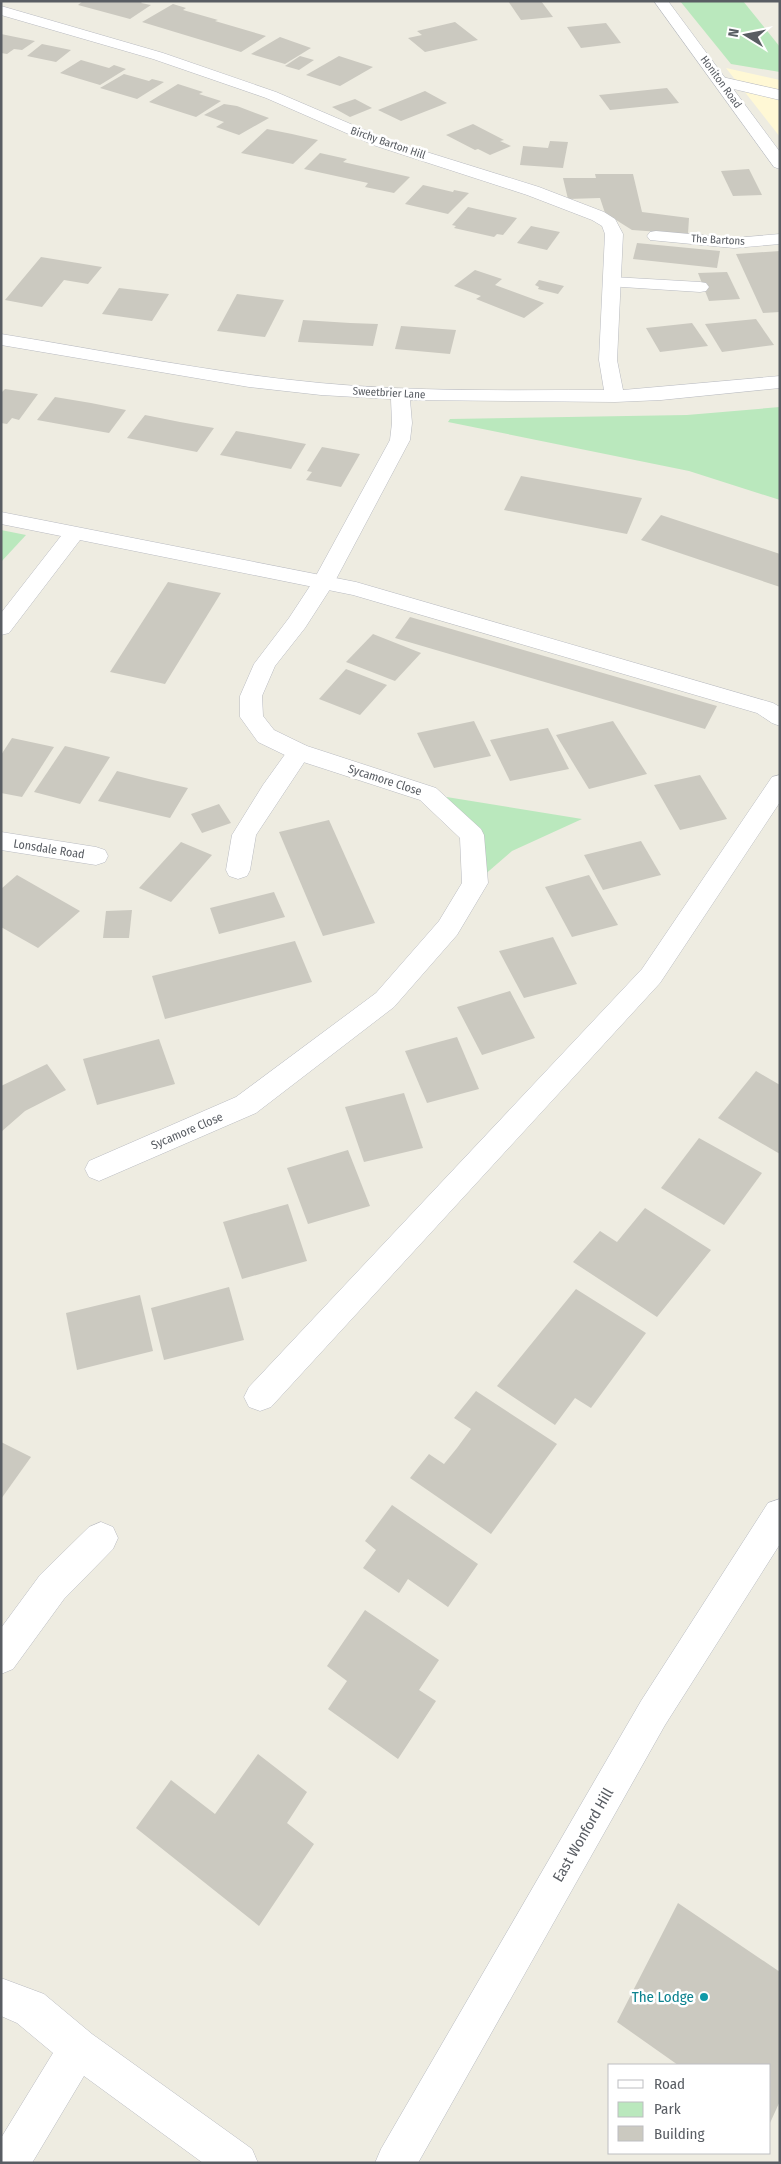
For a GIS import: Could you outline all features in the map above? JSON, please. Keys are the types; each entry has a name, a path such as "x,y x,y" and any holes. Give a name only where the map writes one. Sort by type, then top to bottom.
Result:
{"street":[{"name":"Honiton Road","path":"661,1 722,82 780,164"},
{"name":"Birchy Barton Hill","path":"1,10 158,56 262,91 382,143 533,191 598,216 609,224 614,234 608,360 615,396"},
{"path":"722,82 778,95"},
{"name":"The Bartons","path":"656,236 734,242 780,240"},
{"path":"613,282 700,287"},
{"name":"Sweetbrier Lane","path":"1,339 249,381 321,389 400,393 615,396 661,394 780,382"},
{"name":"Sycamore Close","path":"99,1169 246,1105 385,1000 448,928 474,883 472,835 428,794 299,752 266,736 252,717 251,696 265,664 297,623 323,583 400,440 402,423 400,393"},
{"path":"1,518 356,589 765,708 780,718"},
{"path":"1,628 75,533"},
{"path":"238,870 244,835 271,791 299,752"},
{"path":"260,1398 651,976 780,783"},
{"name":"Lonsdale Road","path":"1,841 96,856"},
{"name":"East Wonford Hill","path":"406,2158 653,1713 780,1514"},
{"path":"1,1657 52,1587 101,1538"},
{"path":"1,1997 30,2008 78,2048 238,2163"},
{"path":"10,2163 78,2048"}],"shaded area":[{"path":"726,68 780,80 780,137"}],"green space":[{"path":"680,1 743,1 780,47 780,72 731,64"},
{"path":"780,407 780,500 689,471 448,422 450,419 687,415"},
{"path":"1,530 26,535 1,562"},
{"path":"428,794 582,819 512,851 475,883 472,835"}],"building":[{"path":"83,1 143,1 141,3 151,5 130,19 78,5"},
{"path":"508,1 541,1 553,17 521,20"},
{"path":"173,4 186,8 183,10 266,36 241,52 142,22"},
{"path":"455,22 478,40 425,52 408,38 422,35 417,31"},
{"path":"606,23 621,43 581,48 567,27"},
{"path":"1,34 35,41 22,50 14,49 7,54 1,53"},
{"path":"280,37 311,48 285,64 251,54"},
{"path":"42,44 71,50 56,62 27,56"},
{"path":"300,56 314,60 299,70 285,66"},
{"path":"339,56 373,67 340,86 306,75"},
{"path":"81,60 109,68 114,65 126,69 100,85 60,73"},
{"path":"124,74 149,81 152,79 164,82 137,99 100,88"},
{"path":"178,84 203,92 199,94 221,101 196,117 149,102"},
{"path":"667,88 679,103 610,110 599,95"},
{"path":"425,91 447,103 401,121 378,110"},
{"path":"355,99 372,108 350,117 332,107"},
{"path":"224,104 237,106 269,118 239,135 216,127 224,122 204,115"},
{"path":"473,124 504,140 500,141 511,146 490,155 478,149 475,150 446,135"},
{"path":"267,129 318,140 293,164 241,153"},
{"path":"550,141 568,142 563,168 520,165 523,146 548,148"},
{"path":"320,153 347,159 343,162 410,177 394,193 365,187 368,183 304,169"},
{"path":"749,169 762,195 733,196 721,171"},
{"path":"595,174 633,174 642,212 689,218 688,234 632,230 605,213 600,198 568,199 563,178 596,178"},
{"path":"423,185 453,192 454,190 469,193 448,214 405,204"},
{"path":"468,207 517,218 503,235 497,234 494,237 454,228 456,226 452,225"},
{"path":"531,226 560,232 547,250 517,243"},
{"path":"637,243 720,251 717,268 633,259"},
{"path":"780,251 780,312 763,313 736,254"},
{"path":"41,257 102,267 88,284 64,280 42,307 5,300"},
{"path":"475,270 502,279 495,285 544,303 524,318 476,299 481,296 454,286"},
{"path":"727,272 740,299 709,301 698,273"},
{"path":"539,280 564,286 558,294 538,289 539,287 535,285"},
{"path":"119,288 169,294 152,321 102,314"},
{"path":"237,294 284,300 265,337 217,331"},
{"path":"756,319 774,345 722,352 705,324"},
{"path":"303,320 378,324 373,346 298,342"},
{"path":"692,323 708,346 660,352 646,328"},
{"path":"401,326 456,330 450,354 395,349"},
{"path":"5,389 38,394 19,420 12,418 7,424 1,423 1,393"},
{"path":"55,397 126,410 109,433 37,420"},
{"path":"145,415 214,428 197,452 127,438"},
{"path":"236,431 306,444 291,469 220,455"},
{"path":"322,447 360,454 341,487 306,480 312,472 307,471"},
{"path":"521,476 642,498 627,534 504,510"},
{"path":"661,515 780,554 780,587 641,540"},
{"path":"168,582 221,593 165,684 110,672"},
{"path":"410,617 717,706 705,729 395,638"},
{"path":"373,634 421,653 395,681 346,662"},
{"path":"346,669 387,685 360,715 319,699"},
{"path":"474,721 491,756 434,768 417,733"},
{"path":"613,721 647,774 589,789 556,735"},
{"path":"548,728 569,769 510,781 490,740"},
{"path":"12,738 54,747 22,797 1,793 1,755"},
{"path":"65,746 110,757 80,804 34,792"},
{"path":"117,771 188,788 170,818 98,801"},
{"path":"700,775 727,819 680,830 654,785"},
{"path":"219,804 231,823 202,833 191,814"},
{"path":"329,820 375,923 323,936 279,832"},
{"path":"641,841 661,875 603,890 584,855"},
{"path":"181,842 212,855 171,902 139,888"},
{"path":"17,875 80,911 38,948 1,927 1,889"},
{"path":"589,875 618,925 572,937 545,887"},
{"path":"274,892 285,917 219,934 210,908"},
{"path":"132,910 129,938 103,938 106,911"},
{"path":"553,937 577,984 524,998 499,951"},
{"path":"295,941 312,982 165,1019 152,976"},
{"path":"510,991 535,1038 482,1055 457,1007"},
{"path":"457,1037 479,1089 427,1103 405,1051"},
{"path":"159,1039 175,1084 97,1105 83,1059"},
{"path":"47,1064 66,1090 25,1111 1,1132 1,1086"},
{"path":"756,1071 780,1085 780,1154 718,1118"},
{"path":"404,1093 423,1148 364,1162 345,1107"},
{"path":"699,1138 762,1173 724,1225 661,1188"},
{"path":"348,1150 370,1206 308,1224 287,1168"},
{"path":"288,1204 307,1261 242,1279 223,1222"},
{"path":"645,1208 711,1250 657,1317 573,1262 600,1231 617,1242"},
{"path":"229,1287 244,1340 164,1360 151,1308"},
{"path":"576,1289 646,1333 591,1408 575,1398 555,1425 497,1386"},
{"path":"140,1295 153,1351 77,1370 66,1313"},
{"path":"476,1391 557,1444 491,1534 410,1478 429,1454 444,1464 457,1448 471,1429 454,1418"},
{"path":"1,1442 31,1457 1,1499"},
{"path":"392,1505 478,1564 448,1607 408,1579 399,1593 363,1568 376,1550 365,1541"},
{"path":"365,1610 439,1660 419,1690 436,1701 398,1759 328,1709 347,1681 327,1666"},
{"path":"258,1754 307,1792 287,1823 314,1844 259,1926 136,1828 171,1780 215,1814"},
{"name":"The Lodge","path":"678,1903 780,1972 780,2101 771,2121 771,2064 677,2064 617,2022"}],"place":[{"name":"The Lodge","path":"704,1997"}]}
